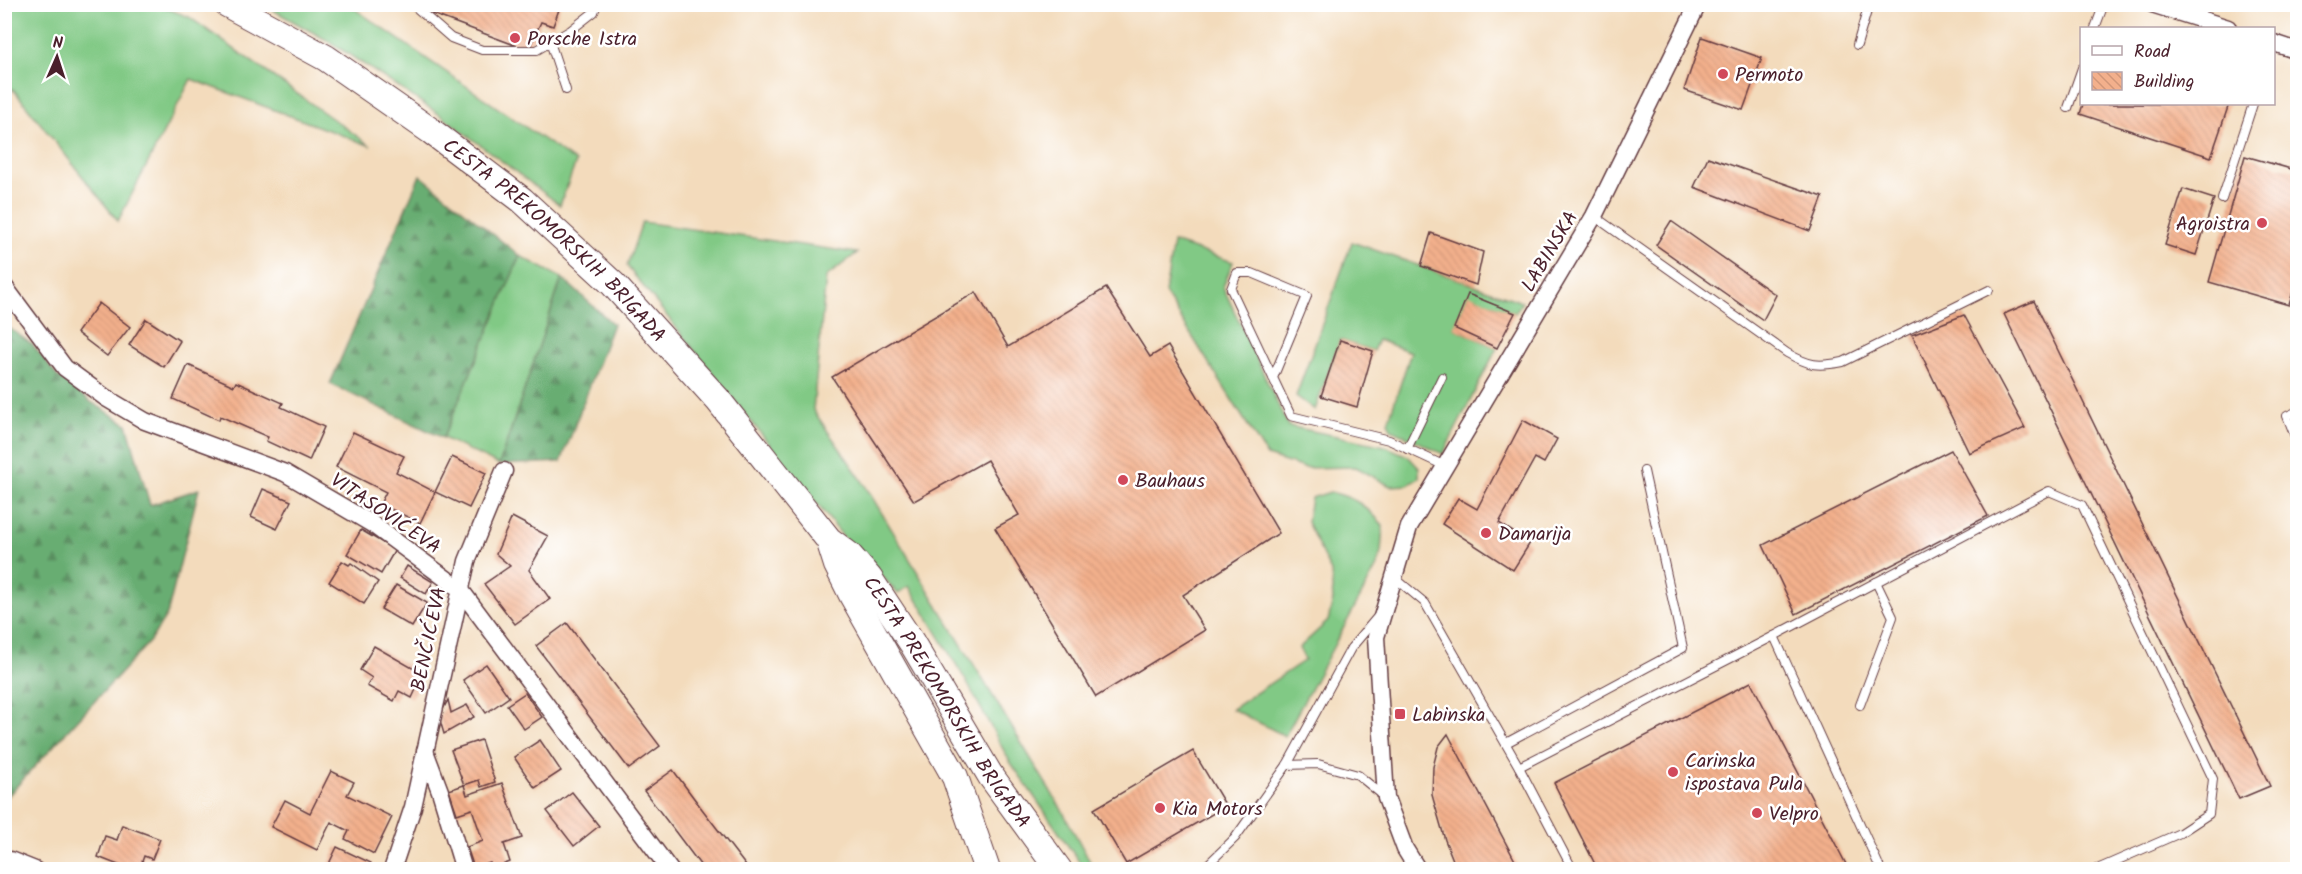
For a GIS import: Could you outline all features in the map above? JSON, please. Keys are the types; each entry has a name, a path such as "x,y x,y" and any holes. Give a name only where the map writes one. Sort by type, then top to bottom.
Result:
{"main road":[{"name":"CESTA PREKOMORSKIH BRIGADA","path":"228,4 326,58 431,131 522,200 613,284 718,400 829,540 849,555 869,578 912,643 990,775 1059,870"},
{"name":"CESTA PREKOMORSKIH BRIGADA","path":"829,540 837,565 852,595 955,777 987,870"}],"street":[{"name":"LABINSKA","path":"1418,870 1405,849 1386,798 1376,637 1409,527 1594,216 1698,4"},
{"path":"2152,4 2225,27"},
{"path":"2275,43 2298,51"},
{"name":"VITASOVIĆEVA","path":"4,286 65,368 106,398 145,421 285,473 372,524 460,589 670,870"},
{"name":"BENČIĆEVA","path":"393,869 413,807 467,561 504,471"},
{"path":"425,751 464,870"},
{"path":"10,860 35,870"}],"lane":[{"path":"412,4 451,38 482,50 537,50 571,30 594,12 597,4"},
{"path":"1857,45 1869,4"},
{"path":"2095,27 2104,4"},
{"path":"550,42 566,90"},
{"path":"2068,108 2080,74"},
{"path":"2222,200 2253,105"},
{"path":"1594,216 1787,353 1808,364 1821,366 1843,362 1989,290"},
{"path":"1273,378 1306,296 1252,273 1237,273 1231,289 1273,378 1291,416 1389,440 1445,466"},
{"path":"1407,449 1442,377"},
{"path":"2298,411 2287,416 2298,444"},
{"path":"1506,743 1683,648 1644,471"},
{"path":"1520,767 2049,491 2082,505 2213,779 2209,814 2180,832 2095,870"},
{"path":"1395,578 1425,603 1520,767 1573,870"},
{"path":"1860,705 1893,617 1876,582"},
{"path":"1202,870 1235,838 1287,765 1351,648 1384,608"},
{"path":"1774,636 1881,870"},
{"path":"1287,765 1318,764 1358,775 1386,798"}],"green space":[{"path":"5,4 158,5 189,17 371,146 191,79 118,221 13,89 5,94"},
{"path":"264,5 349,5 576,162 560,205 439,114 330,42"},
{"path":"420,175 520,256 443,438 330,384"},
{"path":"642,222 857,253 826,277 813,410 861,479 1062,810 1094,869 1084,869 1009,760 965,679 909,586 898,594 849,544 627,266"},
{"path":"1173,242 1233,262 1223,287 1288,426 1385,446 1408,456 1419,468 1419,478 1408,485 1390,486 1356,467 1304,468 1267,456 1165,293"},
{"path":"1352,242 1522,302 1515,313 1468,295 1454,328 1497,348 1443,454 1391,429 1388,422 1411,352 1378,340 1373,351 1340,340 1315,410 1296,396"},
{"path":"520,256 562,278 499,465 443,438"},
{"path":"562,278 613,324 561,462 499,465"},
{"path":"5,325 33,345 57,376 91,402 127,424 150,505 199,489 167,615 150,641 5,799"},
{"path":"1330,492 1360,503 1383,525 1381,552 1377,566 1285,736 1232,709 1305,660 1299,648 1328,621 1333,600 1331,572 1307,522 1311,498"}],"building":[{"name":"Porsche Istra","path":"436,4 561,4 553,26 541,22 528,50 432,14"},
{"name":"Permoto","path":"1702,37 1762,58 1743,110 1684,90"},
{"path":"2083,105 2229,105 2211,157 2080,114"},
{"name":"Agroistra","path":"2245,156 2298,171 2298,275 2289,305 2209,282"},
{"path":"1708,157 1823,197 1810,231 1694,187"},
{"path":"2183,189 2214,199 2196,255 2165,245"},
{"path":"1671,221 1776,295 1763,320 1656,245"},
{"path":"1431,233 1483,252 1476,285 1421,266"},
{"name":"Bauhaus","path":"1106,288 1150,357 1168,346 1279,533 1183,595 1205,630 1096,697 995,528 1019,515 987,460 914,501 832,377 976,292 1008,347"},
{"path":"1468,294 1515,313 1497,348 1454,328"},
{"path":"2034,301 2270,786 2239,799 2004,314"},
{"path":"99,303 130,327 107,356 77,333"},
{"path":"1964,315 2025,428 1969,453 1912,335"},
{"path":"146,319 180,341 164,367 129,345"},
{"path":"1340,340 1373,351 1357,407 1321,396"},
{"path":"188,365 234,386 236,382 283,403 281,407 324,427 309,461 266,441 268,437 220,416 219,420 173,399"},
{"path":"1523,420 1557,439 1544,463 1535,458 1499,523 1530,543 1513,570 1442,524 1458,498 1477,509"},
{"path":"353,432 404,456 396,472 435,492 420,523 380,504 386,492 336,467"},
{"path":"1951,450 1988,516 1796,614 1763,545"},
{"path":"452,457 486,473 469,508 435,492"},
{"path":"263,489 291,501 277,529 251,517"},
{"path":"512,517 548,536 529,570 550,599 515,624 484,584 510,566 496,554"},
{"path":"361,530 395,550 381,574 347,554"},
{"path":"342,561 349,565 351,563 378,582 364,604 329,582"},
{"path":"407,566 433,582 426,594 400,578"},
{"path":"396,585 427,603 412,627 381,609"},
{"path":"567,623 660,746 629,769 536,646"},
{"path":"374,646 423,674 412,698 399,691 394,701 367,686 372,678 360,670"},
{"path":"486,664 509,697 486,713 463,680"},
{"path":"1751,682 1849,870 1598,870 1554,783"},
{"path":"525,693 542,717 524,729 507,705"},
{"path":"448,700 451,713 467,705 474,717 444,734 439,717"},
{"path":"1448,734 1520,870 1457,870 1445,840 1432,795 1433,767 1438,747"},
{"path":"481,740 495,782 481,787 479,780 464,785 451,750"},
{"path":"540,740 561,771 535,788 514,757"},
{"name":"Kia Motors","path":"1193,751 1226,806 1126,864 1094,809"},
{"path":"673,770 749,870 704,870 644,791"},
{"path":"331,771 354,782 347,795 392,817 374,854 345,839 349,831 331,822 317,850 271,827 285,800 310,813"},
{"path":"502,783 522,838 504,844 510,862 492,869 490,863 474,868 467,847 483,841 472,809 457,814 449,790 464,785 467,795"},
{"path":"572,792 599,826 574,846 547,811"},
{"path":"122,825 160,839 152,859 144,856 139,870 131,870 98,857 105,836 117,840"},
{"path":"337,847 371,863 368,870 326,870"}],"place":[{"name":"Porsche Istra","path":"515,38"},
{"name":"Permoto","path":"1723,74"},
{"name":"Agroistra","path":"2262,223"},
{"name":"Bauhaus","path":"1123,480"},
{"name":"Damarija","path":"1486,533"},
{"name":"Labinska","path":"1400,714"},
{"name":"Carinska ispostava Pula","path":"1673,772"},
{"name":"Kia Motors","path":"1160,808"},
{"name":"Velpro","path":"1757,813"}]}
